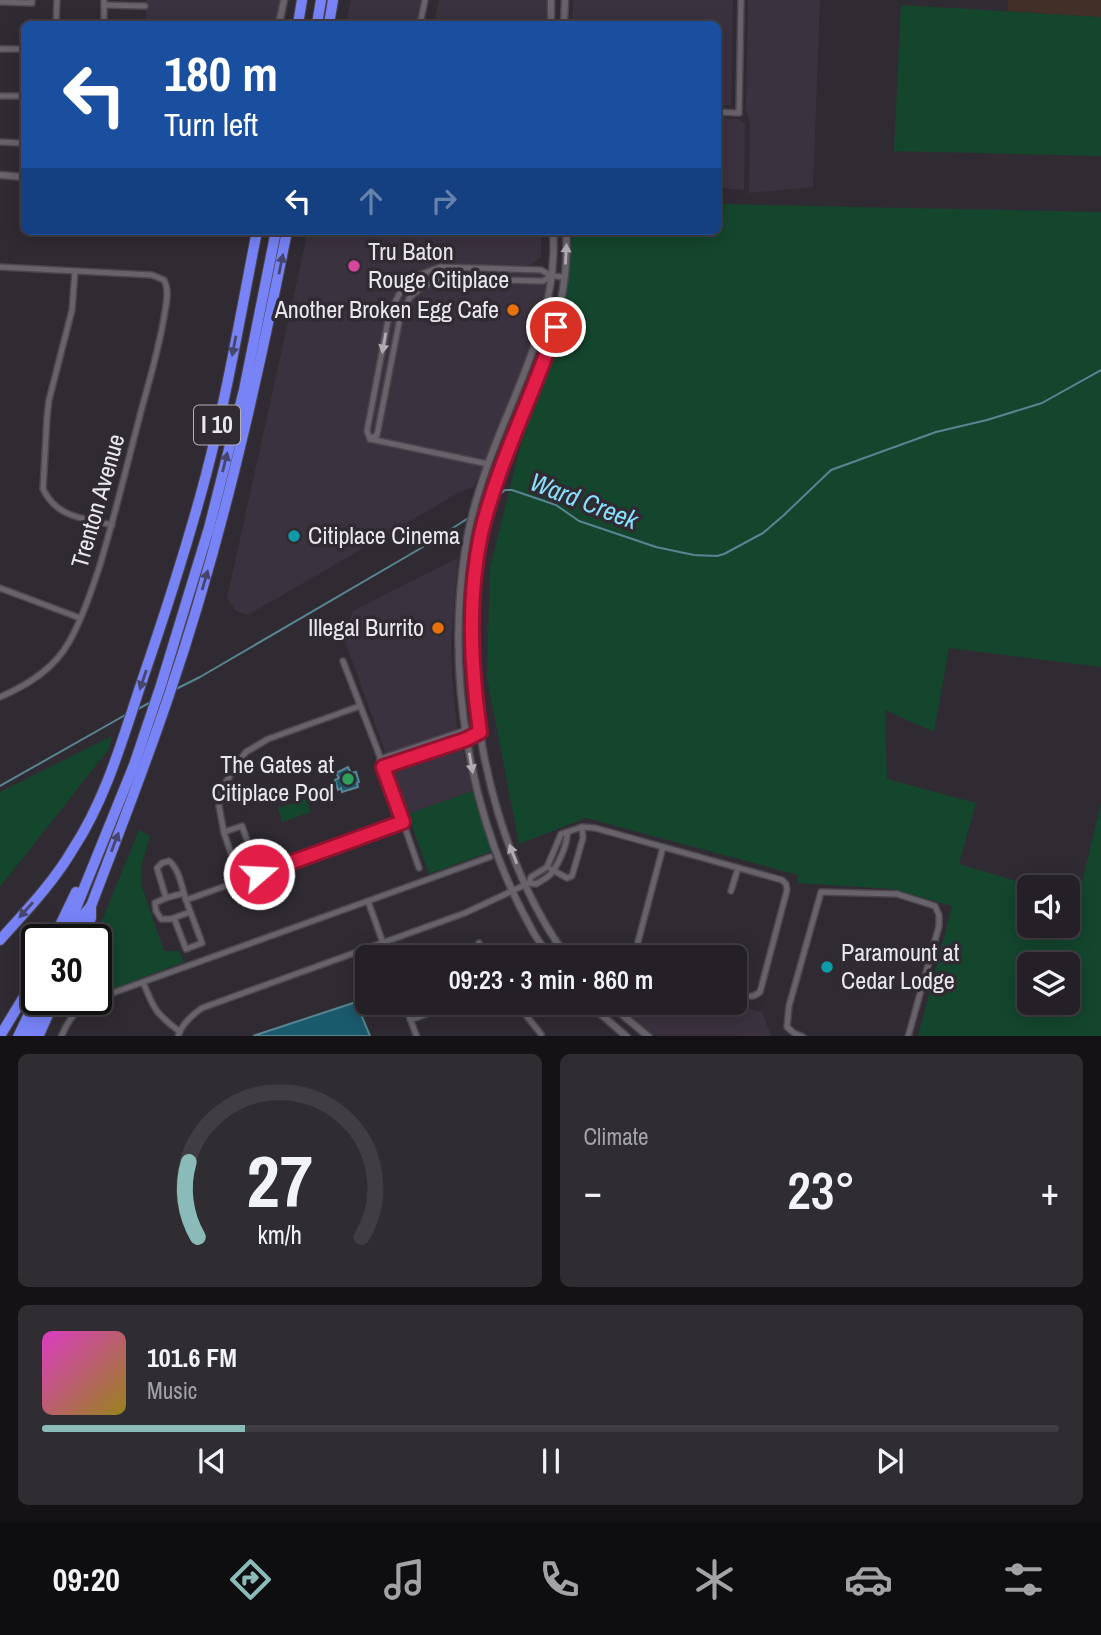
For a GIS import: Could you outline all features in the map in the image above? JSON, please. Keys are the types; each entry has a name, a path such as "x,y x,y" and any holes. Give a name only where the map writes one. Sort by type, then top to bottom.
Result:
{"highway":[{"path":"298,21 302,0"},
{"path":"318,21 321,0"},
{"path":"329,21 333,0"},
{"name":"I 10","path":"0,940 53,880 102,796 164,615 206,475 256,235"},
{"name":"I 10","path":"70,924 134,765 209,528 244,390 275,235"},
{"path":"79,924 91,906 157,731 216,544 248,416 286,235"},
{"path":"61,924 98,855"},
{"path":"88,924 91,906"},
{"path":"0,1036 21,1001"},
{"path":"18,1036 28,1015"},
{"path":"28,1036 38,1015"},
{"path":"38,1036 48,1015"}],"street":[{"path":"0,2 32,3 32,0"},
{"path":"56,21 57,0"},
{"path":"280,21 284,0"},
{"path":"421,21 425,0"},
{"path":"551,0 551,21"},
{"path":"564,21 565,0"},
{"path":"721,113 739,113 741,0"},
{"path":"104,21 104,2 145,6"},
{"path":"0,49 21,50"},
{"path":"0,96 21,96"},
{"path":"0,142 21,143"},
{"path":"0,176 21,177"},
{"path":"542,945 530,927 491,837 474,776 466,730 458,623 465,548 473,513 488,464 540,331 552,276 553,235"},
{"path":"558,945 534,905 512,855 498,812 480,732 472,654 472,612 481,536 489,505 556,327 564,277 566,235"},
{"path":"0,267 75,271 72,310 49,400 43,489 54,507 65,514 111,525"},
{"path":"370,439 367,431 391,310 401,290 417,276 440,267 541,270 552,276 564,277"},
{"path":"487,279 488,268"},
{"name":"Trenton Avenue","path":"0,697 40,676 58,659 80,618 111,525 165,312 167,291 164,280 152,275 75,271"},
{"path":"425,272 430,282"},
{"path":"370,439 377,435 402,314 410,297 430,282 442,279 542,281 552,276"},
{"path":"391,310 402,314"},
{"path":"379,374 390,377"},
{"path":"370,439 488,464"},
{"path":"0,588 80,618"},
{"path":"343,661 419,869"},
{"path":"240,880 224,832 219,806 223,787 246,752 268,739 360,706"},
{"path":"380,759 466,730 480,732"},
{"path":"383,767 467,739 480,732"},
{"path":"186,900 403,822"},
{"path":"224,832 242,826 259,874"},
{"path":"527,884 531,877 547,867 561,834 582,828 595,828 782,880 787,890 760,992 756,996 747,996"},
{"path":"547,867 567,877 572,876 583,838 582,828"},
{"path":"143,982 154,1008 178,1034 191,1016 202,1008 465,914 527,884 536,884 554,871 568,839 567,832"},
{"path":"636,945 663,847"},
{"path":"112,993 490,857"},
{"path":"166,898 157,868 169,861 174,864 202,943 186,949 174,918"},
{"path":"731,891 738,868"},
{"path":"801,1036 788,1027 789,1006 821,892 897,894 935,906 939,915 939,926 908,1036"},
{"path":"184,893 155,903 156,911 161,919 190,912"},
{"path":"368,901 383,943"},
{"path":"62,1036 73,1015"},
{"path":"408,1015 416,1036"},
{"path":"410,1020 424,1015"},
{"path":"526,1015 541,1034"},
{"path":"602,1015 626,1036"},
{"path":"622,1015 648,1036"}],"shaded area":[{"path":"146,0 284,0 280,21 146,21"},
{"path":"351,0 425,0 421,21 347,21"},
{"path":"439,0 548,0 546,21 435,21"},
{"path":"573,0 733,0 731,105 721,105 721,21 572,21"},
{"path":"748,0 820,0 813,187 749,193 750,122 746,110"},
{"path":"1008,0 1101,0 1101,17 1007,11"},
{"path":"721,118 738,119 745,124 744,190 721,188"},
{"path":"307,235 541,235 541,257 525,269 548,270 547,291 524,364 474,487 460,492 248,615 236,611 227,598"},
{"path":"458,558 451,643 452,677 457,728 473,791 408,814 343,636 353,611"},
{"path":"747,1008 762,1012 771,1036 655,1036 629,1015 747,1015"}],"green space":[{"path":"901,5 1101,17 1101,156 894,151"},
{"path":"721,204 1101,212 1101,667 949,648 934,732 885,710 887,779 976,803 959,864 1017,881 1017,938 1080,938 1080,891 1101,803 1101,1036 918,1036 952,906 893,889 797,883 798,875 586,818 519,844 487,677 490,568 573,235 721,235"},
{"path":"112,736 108,750 0,887 0,792"},
{"path":"473,791 492,851 429,874 408,814"},
{"path":"306,799 311,812 282,822 278,808"},
{"path":"139,830 150,836 142,863 141,884 164,951 179,951 184,962 112,989 112,924 101,924"}],"water":[{"name":"The Gates at Citiplace Pool","path":"348,767 351,773 356,772 358,787 342,792 341,788 338,790 335,780 339,778 336,773"},
{"path":"355,1002 355,1015 361,1015 370,1036 253,1036"}],"waterway":[{"name":"Ward Creek","path":"494,499 505,490 512,490 556,505 579,521 656,547 694,555 717,556 763,533 831,470 936,432 1042,403 1101,370"},
{"name":"Ward Creek","path":"474,513 486,504"},
{"name":"Ward Creek","path":"176,689 470,517"},
{"name":"Ward Creek","path":"138,709 149,703"},
{"name":"Ward Creek","path":"0,786 127,714"}],"place":[{"name":"Tru Baton Rouge Citiplace","path":"354,266"},
{"name":"Another Broken Egg Cafe","path":"513,310"},
{"name":"Citiplace Cinema","path":"294,536"},
{"name":"Illegal Burrito","path":"438,628"},
{"name":"The Gates at Citiplace Pool","path":"348,779"},
{"name":"Paramount at Cedar Lodge","path":"827,967"}],"route":[{"path":"259,874 403,822 383,767 467,739 480,732 472,654 472,612 481,536 500,473 556,327"}]}
